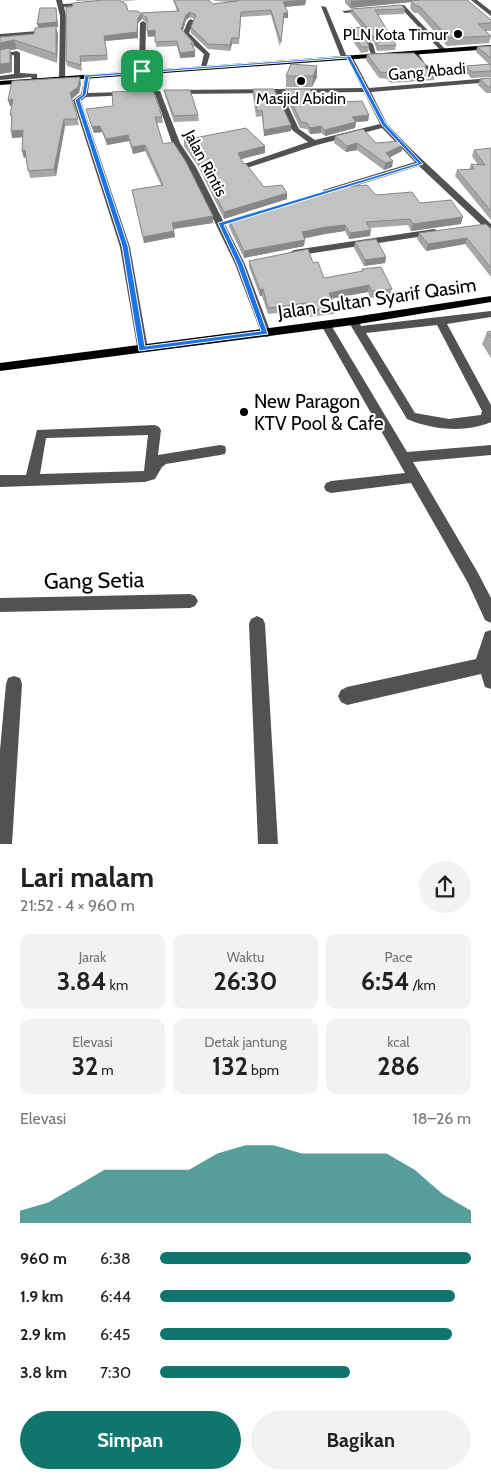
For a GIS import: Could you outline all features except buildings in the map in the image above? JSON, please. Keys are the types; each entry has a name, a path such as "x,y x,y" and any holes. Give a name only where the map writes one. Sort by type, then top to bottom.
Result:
{"main road":[{"path":"0,82 491,47"},
{"path":"0,90 10,82"},
{"name":"Jalan Sultan Syarif Qasim","path":"0,367 326,325 356,326 491,299"}],"street":[{"path":"62,78 60,3 135,0"},
{"path":"474,0 491,14"},
{"path":"345,11 410,5"},
{"path":"402,6 443,50"},
{"path":"324,7 346,57 384,125 485,227"},
{"path":"191,21 186,32 191,40 207,54 204,67"},
{"path":"142,71 143,23"},
{"path":"0,36 62,31"},
{"path":"370,44 374,54"},
{"path":"415,52 422,65 431,70 428,72"},
{"path":"0,56 17,53 17,77"},
{"path":"303,60 305,68"},
{"path":"0,78 32,74 35,75 35,80"},
{"path":"84,95 86,76"},
{"name":"Gang Abadi","path":"158,92 366,90 491,80"},
{"path":"142,349 125,246 78,100 84,95 158,92"},
{"name":"Jalan Rintis","path":"158,92 176,143 225,223 244,263 266,333"},
{"path":"278,92 296,130 314,143"},
{"path":"247,166 314,143 384,125"},
{"path":"321,194 421,163"},
{"path":"281,256 449,230"},
{"path":"440,321 488,411 488,415 482,421 425,422 412,416 356,326 440,321 491,314"},
{"path":"326,325 473,578 491,615"},
{"path":"32,480 41,433 155,430 150,475"},
{"path":"150,475 157,463 163,459 220,450"},
{"path":"403,458 491,450"},
{"path":"0,481 150,475"},
{"path":"331,487 414,477"},
{"name":"Gang Setia","path":"0,605 190,601"},
{"path":"257,624 268,844"},
{"path":"491,638 487,660 491,681"},
{"path":"347,696 487,660"},
{"path":"2,844 14,684"}],"place":[{"name":"PLN Kota Timur","path":"458,34"},
{"name":"Masjid Abidin","path":"301,81"},
{"name":"New Paragon KTV Pool & Cafe","path":"244,412"}],"route":[{"path":"349,56 384,125 421,163 220,224 240,264 266,333 142,349 125,246 78,100 79,97 84,95 86,76 142,71 349,56"}]}
